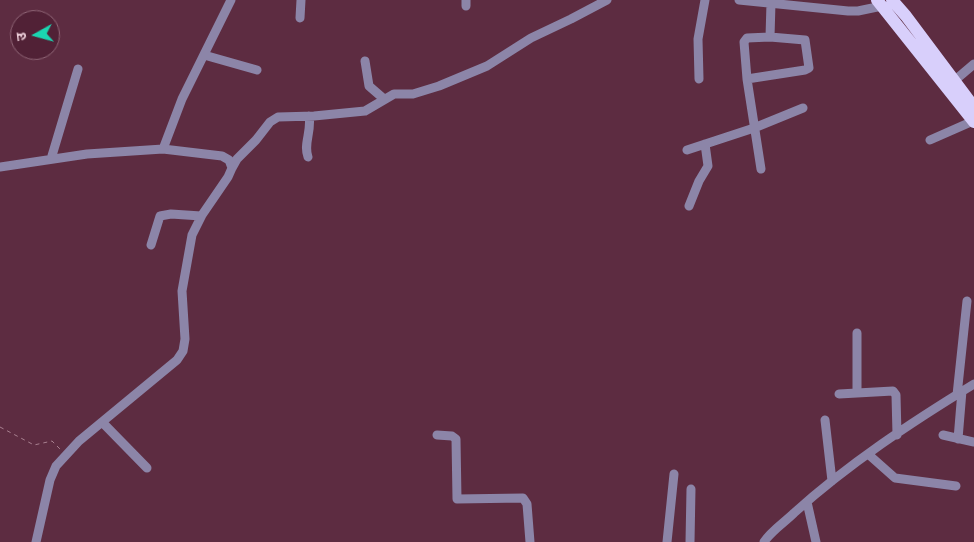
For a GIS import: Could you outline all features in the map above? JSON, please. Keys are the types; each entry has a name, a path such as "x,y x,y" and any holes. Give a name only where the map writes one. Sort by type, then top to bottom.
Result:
{"main road":[{"path":"884,2 906,16 974,108"},
{"path":"884,2 974,122"}],"street":[{"path":"163,149 182,100 231,0"},
{"path":"300,18 301,0"},
{"path":"36,542 50,480 56,466 102,422 181,355 186,329 182,291 192,235 201,216 228,177 237,159 274,119 365,111 394,94 413,94 431,89 487,66 531,38 571,20 607,0"},
{"path":"699,79 698,39 705,0"},
{"path":"739,0 848,11 858,11 884,2"},
{"path":"770,37 771,3"},
{"path":"747,79 808,68 805,40 770,37 747,38 744,40 747,79 761,170"},
{"path":"204,55 258,70"},
{"path":"365,61 369,86 384,99"},
{"path":"954,81 974,64"},
{"path":"52,159 78,69"},
{"path":"687,150 754,128 804,108"},
{"path":"308,157 306,148 310,128 309,116"},
{"path":"930,140 974,122"},
{"path":"689,206 699,181 708,166 705,144"},
{"path":"0,167 112,151 163,149 222,156 229,160 232,168"},
{"path":"151,245 160,216 171,214 201,216"},
{"path":"958,439 967,302"},
{"path":"857,333 857,392"},
{"path":"764,542 832,481 931,410 974,384"},
{"path":"839,394 891,390 895,393 897,435"},
{"path":"824,420 832,481"},
{"path":"102,422 147,468"},
{"path":"437,435 452,436 456,439 456,499 523,498 527,504 530,542"},
{"path":"943,436 974,442"},
{"path":"868,454 895,478 956,486"},
{"path":"667,542 674,474"},
{"path":"690,542 692,489"},
{"path":"807,502 816,542"}],"path":[{"path":"0,427 34,446 52,442 65,456"}]}
